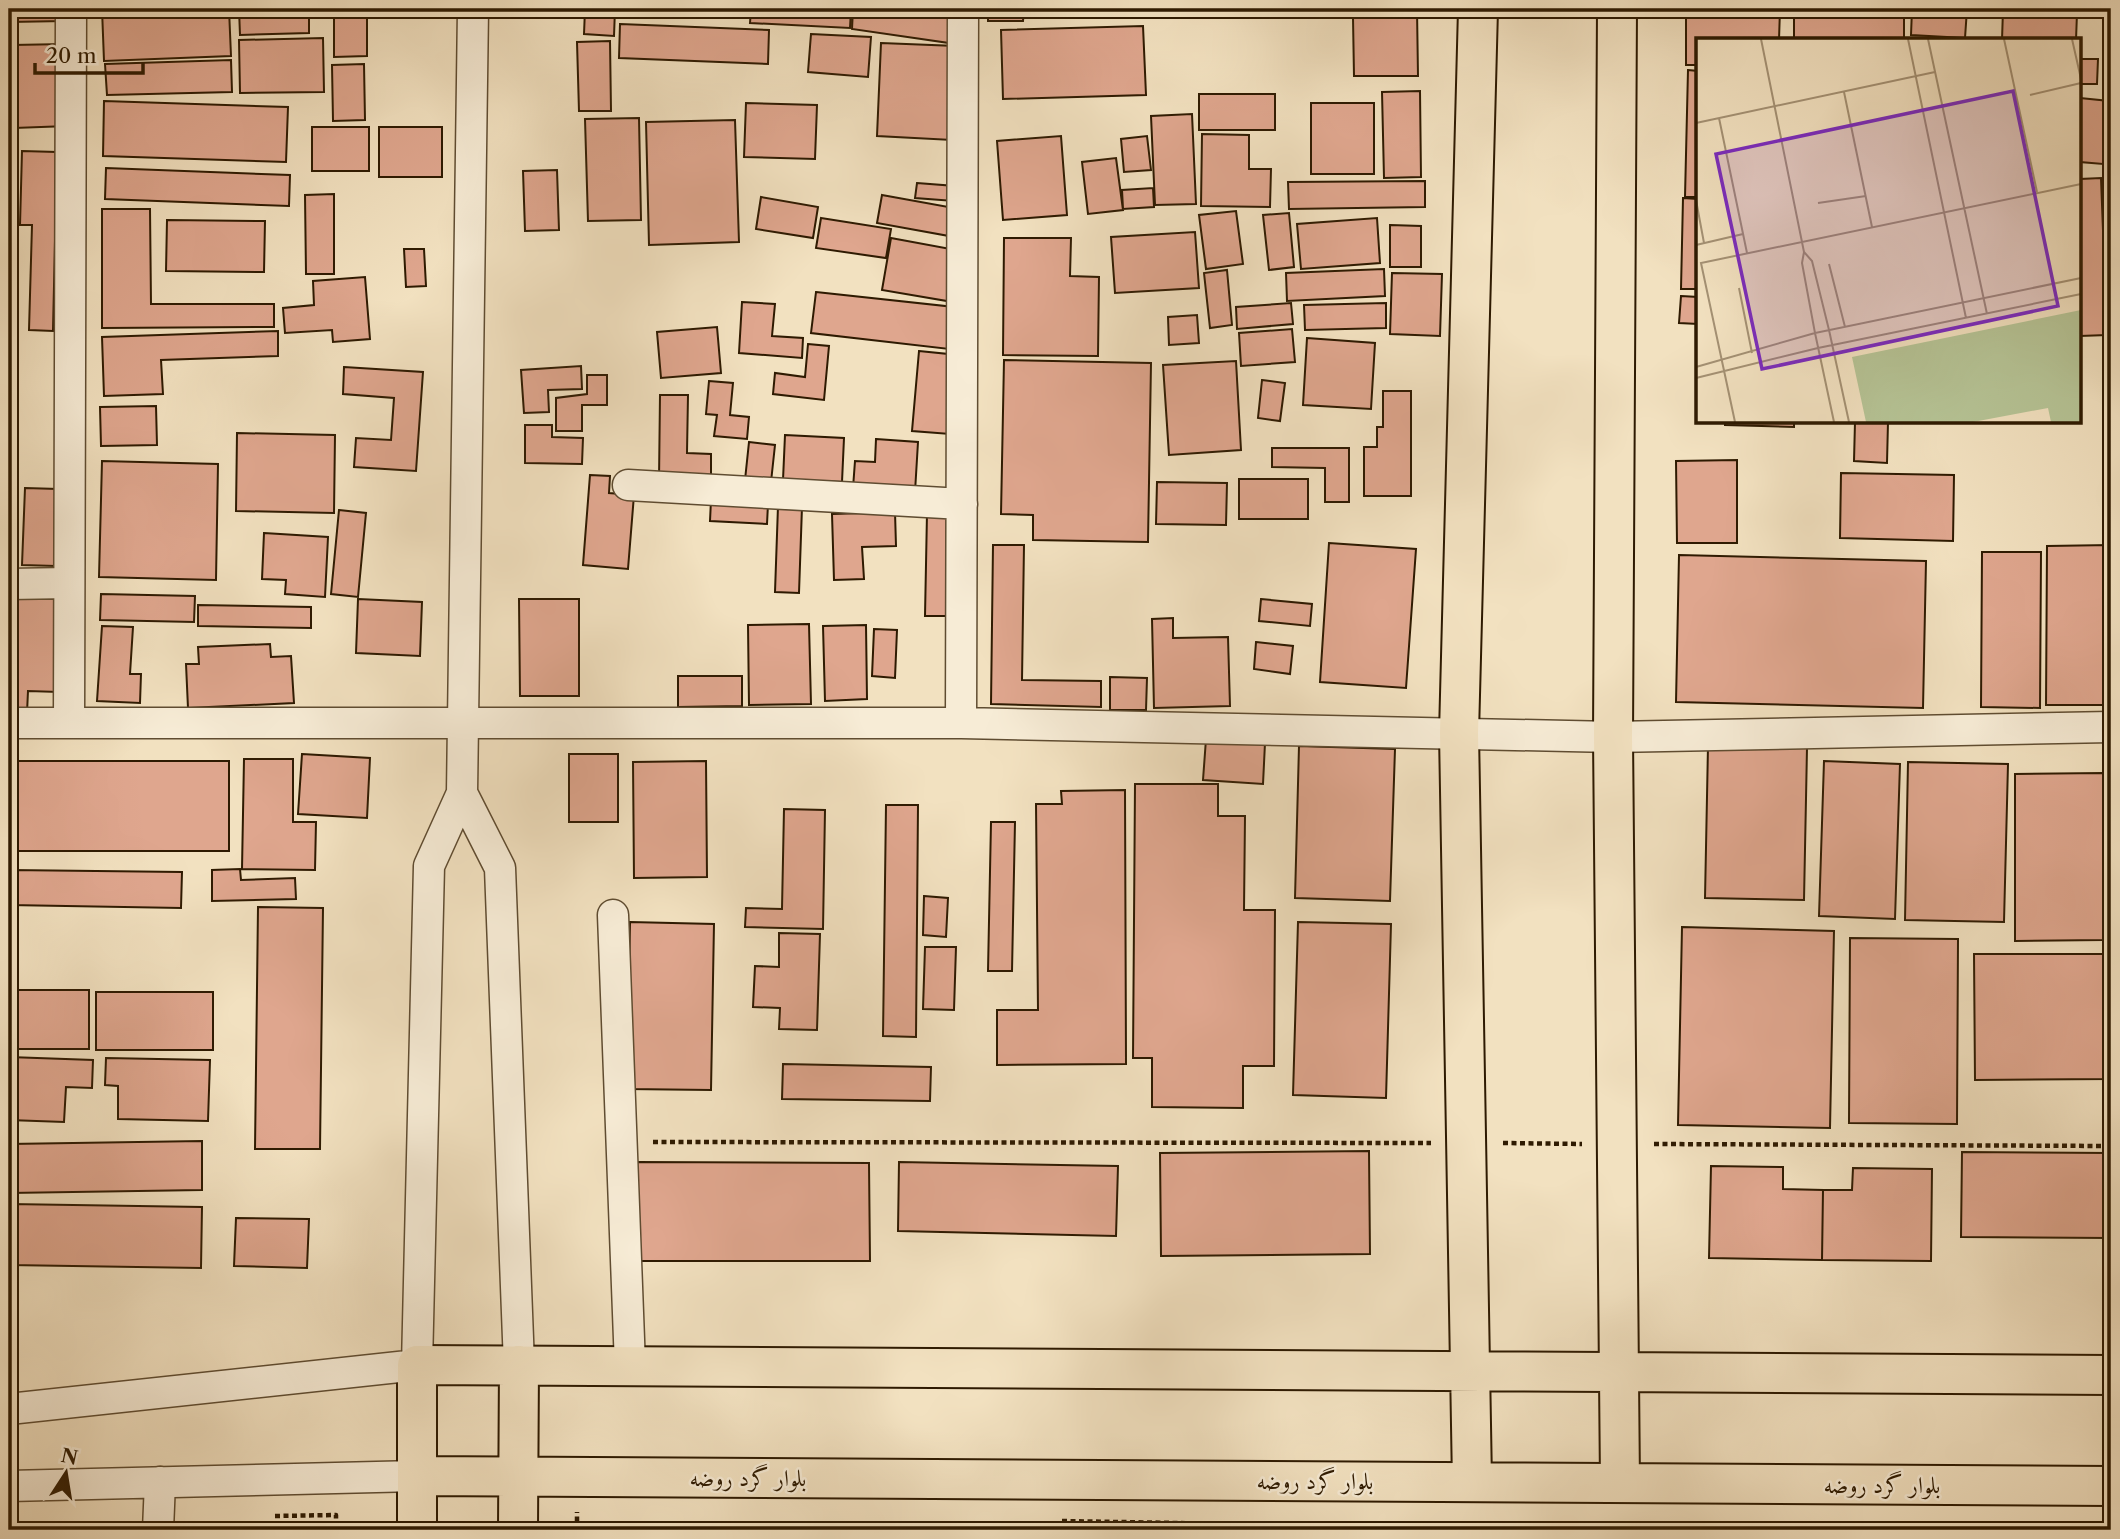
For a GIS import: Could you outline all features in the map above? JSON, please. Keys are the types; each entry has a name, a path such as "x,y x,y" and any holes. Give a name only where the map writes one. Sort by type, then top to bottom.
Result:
{"main road":[{"path":"1472,1482 1459,733 1478,9"},
{"path":"1617,9 1613,737 1620,1483"},
{"path":"417,1530 417,1365 2111,1375"},
{"path":"518,1530 519,1365"},
{"name":"بلوار گرد روضه","path":"417,1476 2111,1486"}],"street":[{"path":"69,723 71,9"},
{"path":"9,1409 417,1365 429,866 462,793 473,9"},
{"path":"961,723 963,9"},
{"path":"628,485 962,504"},
{"path":"9,584 69,583"},
{"path":"9,723 961,723 1613,737 2111,727"},
{"path":"462,793 500,868 519,1365"},
{"path":"613,915 630,1366"},
{"path":"9,1486 417,1476"},
{"path":"158,1530 160,1482"}],"path":[{"path":"620,1142 2111,1146"},
{"path":"577,1530 577,1512 591,1512"},
{"path":"1061,1521 1586,1530"}],"building":[{"path":"9,9 63,9 64,21 9,22"},
{"path":"102,9 229,9 231,56 104,61"},
{"path":"239,9 309,9 309,33 240,35"},
{"path":"334,9 367,9 367,56 334,57"},
{"path":"585,9 615,9 614,36 584,34"},
{"path":"751,9 851,9 850,28 750,23"},
{"path":"853,9 956,9 956,44 852,29"},
{"path":"988,9 1024,9 1023,21 988,21"},
{"path":"1385,9 1417,9 1418,76 1354,76 1353,18 1385,18"},
{"path":"1686,9 1780,9 1779,38 1696,38 1696,65 1686,65"},
{"path":"1794,9 1904,9 1904,38 1794,38"},
{"path":"1912,9 1967,9 1965,38 1911,35"},
{"path":"2003,10 2077,13 2076,38 2002,38"},
{"path":"620,24 769,30 768,64 619,58"},
{"path":"1143,26 1146,95 1003,99 1001,30"},
{"path":"811,34 871,37 868,77 808,72"},
{"path":"323,38 324,92 240,93 239,40"},
{"path":"610,41 611,111 579,111 577,42"},
{"path":"881,43 956,46 952,140 877,136"},
{"path":"66,44 68,126 14,128 12,45"},
{"path":"2082,59 2098,59 2097,84 2082,84"},
{"path":"231,60 232,92 107,95 105,64"},
{"path":"364,64 365,120 333,121 332,65"},
{"path":"1688,70 1696,71 1696,197 1685,197"},
{"path":"1420,91 1421,177 1384,178 1382,92"},
{"path":"1199,94 1275,94 1275,130 1199,130"},
{"path":"2082,98 2109,101 2103,164 2082,162"},
{"path":"104,101 288,107 286,162 103,156"},
{"path":"746,103 817,105 815,159 744,157"},
{"path":"1311,103 1374,103 1374,174 1311,174"},
{"path":"1192,114 1196,204 1155,205 1151,116"},
{"path":"639,118 641,220 588,221 585,119"},
{"path":"735,120 739,242 649,245 646,122"},
{"path":"312,127 369,127 369,171 312,171"},
{"path":"379,127 442,127 442,177 379,177"},
{"path":"1202,134 1249,135 1249,169 1271,169 1270,207 1201,206"},
{"path":"1061,136 1067,215 1003,220 997,141"},
{"path":"1147,136 1151,170 1124,172 1121,139"},
{"path":"22,151 57,152 53,331 29,330 32,225 20,225"},
{"path":"9,155 15,155 15,182 9,183"},
{"path":"1116,158 1123,210 1088,214 1082,162"},
{"path":"106,168 290,175 289,206 105,199"},
{"path":"557,170 559,230 525,231 523,171"},
{"path":"2101,178 2107,335 2082,336 2082,179"},
{"path":"1425,181 1425,207 1289,209 1288,182"},
{"path":"917,183 955,186 954,201 915,198"},
{"path":"1153,188 1154,207 1123,209 1122,190"},
{"path":"334,194 334,274 306,274 305,195"},
{"path":"882,195 954,208 949,236 877,223"},
{"path":"761,197 818,207 813,238 756,229"},
{"path":"1683,198 1696,199 1696,289 1681,289"},
{"path":"102,209 150,209 151,304 274,304 274,327 102,328"},
{"path":"1236,211 1243,264 1206,269 1199,215"},
{"path":"1289,213 1294,267 1269,270 1263,215"},
{"path":"821,218 891,229 886,258 816,248"},
{"path":"1377,218 1380,263 1301,269 1297,224"},
{"path":"167,220 265,221 264,272 166,271"},
{"path":"1390,225 1421,226 1421,267 1390,267"},
{"path":"1195,232 1199,288 1115,293 1111,237"},
{"path":"891,238 956,250 947,301 882,290"},
{"path":"1004,238 1071,238 1070,276 1099,277 1098,356 1003,355"},
{"path":"404,249 424,249 426,286 406,287"},
{"path":"1384,269 1385,296 1287,301 1286,273"},
{"path":"1227,270 1232,325 1210,328 1204,273"},
{"path":"1392,273 1442,274 1440,336 1390,334"},
{"path":"365,277 370,339 333,342 332,330 285,333 283,308 314,305 313,281"},
{"path":"816,292 954,307 949,349 811,333"},
{"path":"1681,296 1696,297 1696,324 1679,323"},
{"path":"742,302 775,304 772,336 803,338 802,358 739,353"},
{"path":"1291,303 1293,324 1237,329 1236,307"},
{"path":"1386,303 1386,328 1305,330 1304,305"},
{"path":"1197,315 1199,343 1169,345 1168,317"},
{"path":"717,327 721,373 661,378 657,332"},
{"path":"1292,329 1295,362 1241,366 1239,333"},
{"path":"9,330 18,330 15,445 9,444"},
{"path":"278,331 278,356 161,360 163,394 104,396 102,337"},
{"path":"1307,338 1375,343 1371,409 1303,405"},
{"path":"808,344 829,346 824,400 773,394 775,373 805,377"},
{"path":"919,351 958,355 950,434 912,431"},
{"path":"1004,360 1151,363 1148,542 1033,540 1033,515 1001,514"},
{"path":"1236,361 1241,450 1169,455 1163,365"},
{"path":"581,366 582,389 548,390 549,412 524,413 521,370"},
{"path":"344,367 423,372 416,471 354,467 356,438 391,440 394,398 343,394"},
{"path":"587,375 607,375 607,405 582,405 582,431 556,431 556,398 587,394"},
{"path":"1262,380 1285,383 1280,421 1258,418"},
{"path":"709,381 733,383 730,415 749,417 747,439 714,436 717,415 706,414"},
{"path":"1383,391 1411,391 1411,496 1364,496 1364,447 1377,447 1377,427 1383,427"},
{"path":"660,395 688,395 687,453 711,454 711,481 659,481"},
{"path":"156,406 157,445 101,446 100,407"},
{"path":"1794,424 1794,427 1725,425"},
{"path":"1855,424 1888,424 1887,463 1854,461"},
{"path":"525,425 552,425 552,437 583,438 582,464 525,463"},
{"path":"237,433 335,435 334,513 236,511"},
{"path":"785,435 844,438 842,482 783,480"},
{"path":"876,439 918,442 915,492 853,488 855,461 875,462"},
{"path":"749,442 775,445 771,482 745,480"},
{"path":"1272,448 1349,448 1349,502 1325,502 1325,468 1272,467"},
{"path":"1737,460 1737,543 1677,543 1676,461"},
{"path":"102,461 218,464 216,580 99,577"},
{"path":"1841,473 1954,475 1953,541 1840,538"},
{"path":"590,475 610,476 609,493 634,495 628,569 583,565"},
{"path":"1239,479 1308,479 1308,519 1239,519"},
{"path":"1157,482 1227,483 1226,525 1156,524"},
{"path":"25,488 58,489 56,566 22,565"},
{"path":"711,500 768,504 767,524 710,521"},
{"path":"778,506 802,507 799,593 775,592"},
{"path":"339,510 366,513 358,597 331,594"},
{"path":"895,512 896,546 862,547 864,579 834,580 832,514"},
{"path":"927,513 953,514 952,616 925,616"},
{"path":"264,533 328,537 325,597 285,594 286,580 262,579"},
{"path":"1329,543 1416,549 1406,688 1320,682"},
{"path":"993,545 1024,545 1022,680 1101,681 1101,707 991,704"},
{"path":"2111,545 2111,705 2046,705 2047,546"},
{"path":"1982,552 2041,552 2040,708 1981,707"},
{"path":"1679,555 1926,561 1923,708 1676,702"},
{"path":"9,590 63,592 59,692 28,691 27,713 9,712 15,611 9,611"},
{"path":"101,594 195,596 194,622 100,620"},
{"path":"358,599 422,602 420,656 356,653"},
{"path":"519,599 579,599 579,696 520,696"},
{"path":"1261,599 1312,604 1310,626 1259,621"},
{"path":"198,605 311,607 311,628 198,626"},
{"path":"1173,618 1173,638 1228,637 1230,706 1154,708 1152,619"},
{"path":"809,624 811,704 749,705 748,625"},
{"path":"866,625 867,699 825,701 823,626"},
{"path":"102,626 133,627 130,674 141,674 140,703 97,701"},
{"path":"874,629 897,630 895,678 872,676"},
{"path":"1256,642 1293,646 1290,674 1254,669"},
{"path":"270,644 271,657 291,656 294,703 188,708 186,664 199,664 198,647"},
{"path":"678,676 742,676 742,706 678,707"},
{"path":"1110,677 1147,678 1146,710 1110,710"},
{"path":"1206,739 1265,743 1263,784 1203,780"},
{"path":"1299,746 1395,749 1390,901 1295,898"},
{"path":"1708,746 1807,748 1804,900 1705,898"},
{"path":"302,754 370,758 367,818 298,814"},
{"path":"569,754 618,754 618,822 569,822"},
{"path":"244,759 293,759 293,822 316,822 315,870 242,869"},
{"path":"9,761 229,761 229,851 9,851"},
{"path":"706,761 707,877 634,878 633,762"},
{"path":"1824,761 1900,764 1895,919 1819,916"},
{"path":"1908,762 2008,764 2004,922 1905,920"},
{"path":"2103,773 2103,940 2015,941 2015,774"},
{"path":"1135,784 1218,784 1218,816 1245,816 1244,910 1275,910 1274,1066 1243,1066 1243,1108 1152,1107 1152,1058 1133,1058"},
{"path":"1125,790 1126,1064 997,1065 997,1010 1038,1010 1036,804 1062,804 1061,791"},
{"path":"2110,793 2111,793 2111,938"},
{"path":"886,805 918,805 916,1037 883,1036"},
{"path":"784,809 825,810 823,929 745,927 746,908 782,909"},
{"path":"991,822 1015,822 1012,971 988,971"},
{"path":"240,869 241,880 295,878 296,899 212,901 212,870"},
{"path":"9,870 182,872 181,908 9,905"},
{"path":"924,896 948,898 946,937 923,935"},
{"path":"258,907 323,908 320,1149 255,1149"},
{"path":"630,922 714,924 711,1090 627,1089"},
{"path":"1298,922 1391,924 1386,1098 1293,1095"},
{"path":"1682,927 1834,931 1830,1128 1678,1125"},
{"path":"779,933 820,934 817,1030 779,1029 780,1008 753,1007 755,966 779,967"},
{"path":"1850,938 1958,939 1957,1124 1849,1123"},
{"path":"925,947 956,947 954,1010 923,1009"},
{"path":"1974,954 2111,954 2111,1079 1975,1080"},
{"path":"9,990 89,990 89,1049 9,1049"},
{"path":"96,992 213,992 213,1050 96,1050"},
{"path":"9,1057 93,1060 92,1088 66,1087 64,1122 9,1120"},
{"path":"106,1058 210,1060 208,1121 118,1119 118,1086 105,1085"},
{"path":"783,1064 931,1067 930,1101 782,1099"},
{"path":"202,1141 202,1190 9,1193 9,1144"},
{"path":"1369,1151 1370,1254 1161,1256 1160,1153"},
{"path":"1962,1152 2111,1153 2111,1238 1961,1237"},
{"path":"636,1162 869,1163 870,1261 636,1261"},
{"path":"899,1162 1118,1166 1116,1236 898,1231"},
{"path":"1711,1166 1783,1167 1783,1189 1823,1190 1822,1260 1709,1258"},
{"path":"1853,1168 1932,1169 1931,1261 1822,1260 1823,1190 1852,1190"},
{"path":"9,1204 202,1207 201,1268 9,1265"},
{"path":"236,1218 309,1219 307,1268 234,1266"}]}
